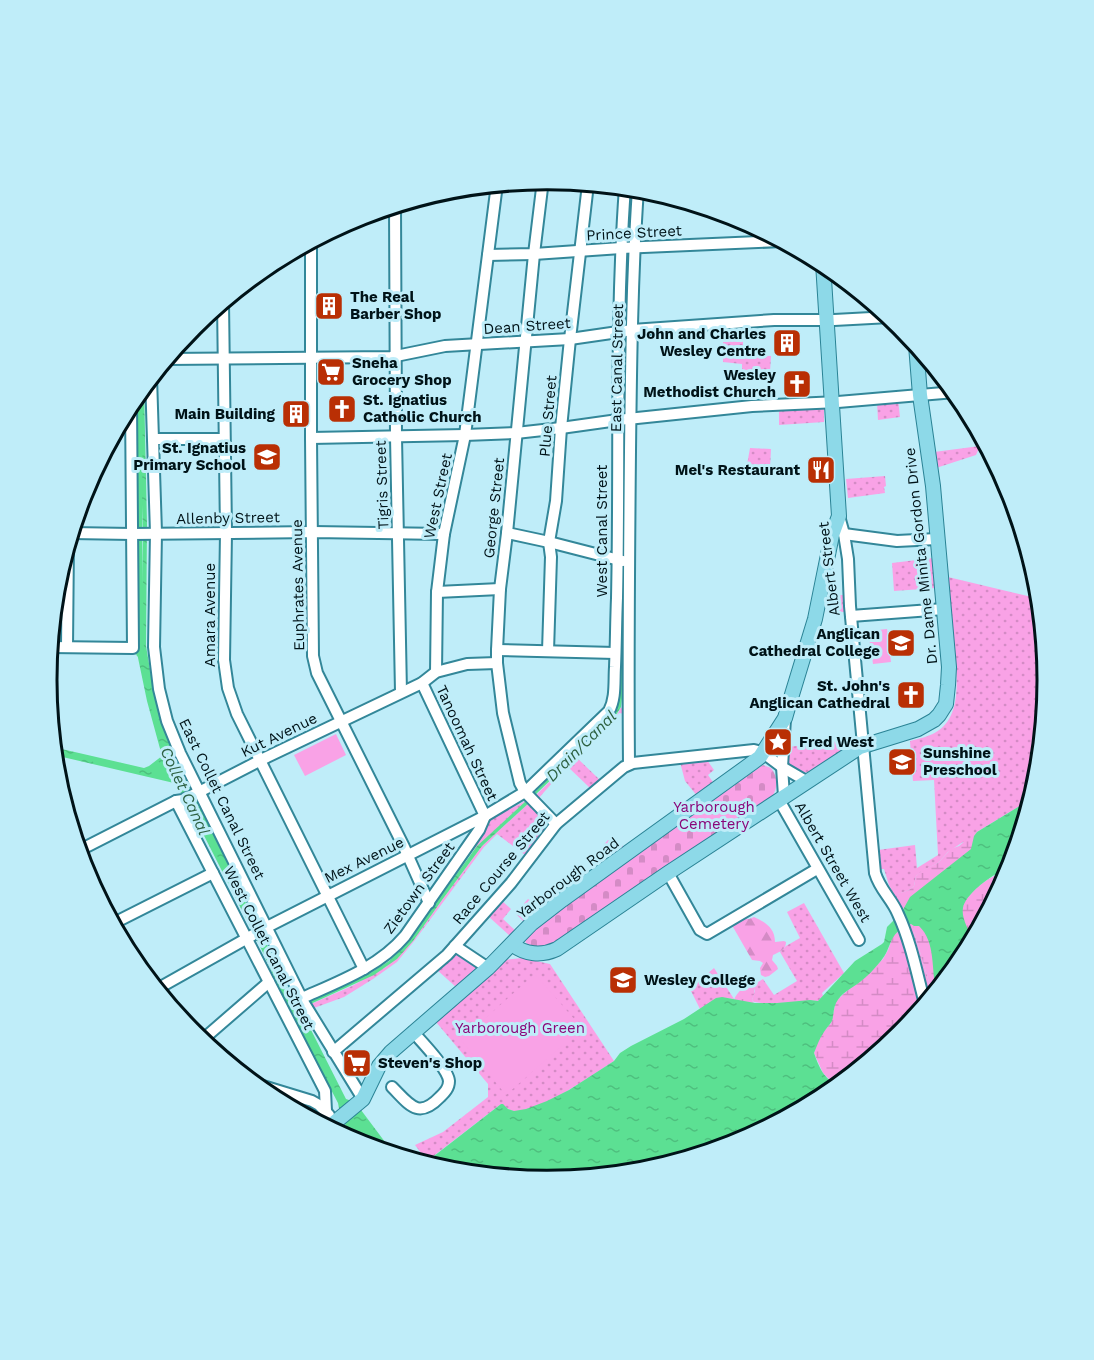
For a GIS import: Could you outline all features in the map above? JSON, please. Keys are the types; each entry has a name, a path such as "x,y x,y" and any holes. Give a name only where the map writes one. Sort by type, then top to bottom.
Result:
{"main road":[{"name":"Albert Street","path":"824,276 839,516"},
{"name":"Dr. Dame Minita Gordon Drive","path":"512,944 522,951 535,954 551,952 863,745 918,729 934,720 943,710 949,676 933,486 917,360"},
{"name":"Albert Street West","path":"785,718 815,619 832,535 839,516"},
{"name":"Yarborough Road","path":"361,1101 382,1063 391,1052 488,968 531,924 752,764 785,718"},
{"path":"332,1120 361,1101"}],"street":[{"name":"George Street","path":"542,190 500,589 497,663 503,713 520,783 529,796 556,824"},
{"name":"Plue Street","path":"548,651 551,557 549,542 556,501 561,428 587,192"},
{"name":"West Street","path":"436,672 437,592 444,534 465,435 496,193"},
{"path":"625,331 628,248 626,196"},
{"path":"628,248 636,198"},
{"name":"Tigris Street","path":"395,214 396,437 401,692"},
{"name":"Prince Street","path":"488,255 765,242"},
{"name":"Euphrates Avenue","path":"311,251 313,656 317,673 429,903"},
{"name":"Amara Avenue","path":"223,313 224,660 226,677 237,714 364,969"},
{"name":"Dean Street","path":"177,359 396,356 445,346 570,339 625,331 774,320 876,317"},
{"name":"East Canal Street","path":"625,331 623,561 629,764"},
{"name":"East Collet Canal Street","path":"151,391 154,634 159,689 167,721 257,932 304,1002 361,1101"},
{"path":"311,438 516,433 752,406 944,393"},
{"path":"58,647 133,648 134,534 127,429"},
{"path":"153,438 224,439"},
{"name":"Albert Street","path":"839,516 848,567 874,873 880,888 898,914 923,994"},
{"name":"Allenby Street","path":"80,533 444,534"},
{"path":"507,533 623,561"},
{"path":"844,534 897,541 937,539"},
{"name":"West Canal Street","path":"484,816 529,796 609,711 614,702 615,653 623,561"},
{"path":"67,647 68,578"},
{"path":"437,592 500,589"},
{"path":"851,616 944,609"},
{"path":"497,650 615,653"},
{"name":"Kut Avenue","path":"86,846 422,683 436,672 467,664 497,663"},
{"name":"Tanoomah Street","path":"422,683 484,816"},
{"name":"Albert Street West","path":"785,718 781,798 817,869 859,940"},
{"path":"629,764 754,750 762,752 806,781"},
{"name":"Race Course Street","path":"333,1052 447,955 556,824 629,764"},
{"name":"West Collet Canal Street","path":"180,801 213,873 257,932 269,982 325,1091 332,1120"},
{"name":"Mex Avenue","path":"164,986 257,932 484,816"},
{"name":"Zietown Street","path":"304,1002 364,969 393,949 429,903 479,830 484,816"},
{"path":"668,873 700,930 706,934 817,869"},
{"path":"120,920 213,873"},
{"path":"455,946 488,968"},
{"path":"209,1034 269,982"},
{"path":"392,1087 409,1104 420,1109 432,1105 448,1087 449,1082 444,1069 413,1032"},
{"path":"284,1093 319,1105 332,1120"}],"green space":[{"path":"743,328 743,355 771,356 770,372 742,371 742,364 723,362 723,329"},
{"path":"898,400 900,417 878,420 877,402"},
{"path":"824,406 824,422 779,425 779,409"},
{"path":"977,446 979,449 976,455 936,468 934,452"},
{"path":"750,448 771,449 770,468 747,465"},
{"path":"885,476 885,493 848,498 846,479"},
{"path":"933,558 936,588 894,591 892,563"},
{"path":"948,577 1030,597 1037,680 1033,744 1028,776 1020,805 977,832 973,845 963,842 948,852 938,863 916,876 914,886 898,894 897,900 884,869 880,869 878,850 915,845 917,868 938,855 934,780 913,781 910,741 937,731 949,719 953,710 957,690"},
{"path":"836,595 845,595 845,612 836,612"},
{"path":"887,629 891,662 873,664 868,631"},
{"path":"621,707 625,714 619,713 576,757 600,780 590,788 567,766 538,799 535,796 618,713"},
{"path":"336,734 346,755 305,776 294,755"},
{"path":"855,739 858,743 812,772 798,773 789,767 788,747"},
{"path":"707,760 714,770 708,775 715,785 698,797 685,781 680,762"},
{"name":"Yarborough Cemetery","path":"763,765 771,768 775,775 776,786 772,797 552,944 535,947 528,945 524,938 542,920"},
{"path":"527,800 473,851 494,817"},
{"path":"530,802 546,820 547,827 525,855 497,834 484,847 415,940 397,962 344,997 314,1008 311,1004 352,986 386,967 413,941 482,846"},
{"path":"608,840 628,848 613,858 598,851"},
{"path":"966,840 972,841 973,844 982,843 901,909 897,904 897,894 909,890 914,886 916,876 938,863 951,849"},
{"path":"996,875 966,933 948,900 969,896"},
{"path":"528,899 544,909 525,923 515,913"},
{"path":"502,901 511,909 503,919 517,932 511,937 488,916"},
{"path":"804,903 844,973 822,993 823,996 818,1001 754,1002 752,1000 755,991 753,985 763,979 774,995 797,981 780,952 800,938 787,912"},
{"path":"754,917 771,929 775,942 786,942 780,952 773,955 772,960 778,969 765,977 761,975 760,968 763,963 752,960 733,927 743,918"},
{"path":"908,923 926,924 938,976 930,985 914,926"},
{"path":"908,925 914,926 930,985 926,990"},
{"path":"900,930 919,998 870,1048 830,1080 823,1073 814,1053 817,1043 831,1023 836,1001 883,959 893,936"},
{"path":"455,952 480,967 457,988 436,969"},
{"name":"Yarborough Green","path":"522,958 550,964 614,1061 565,1092 536,1106 513,1111 501,1104 433,1156 421,1153 415,1145 443,1132 488,1097 488,1084 436,1022 504,960"},
{"path":"714,968 734,999 715,1000 700,1009 690,989"},
{"path":"535,974 582,1028 506,1095 461,1040"},
{"path":"749,985 754,987 752,1000 756,1007 759,1008 766,1000 770,1002 770,1005 765,1015 757,1017 754,1014 746,1023 735,1018 732,1008 734,998 740,990"}],"water":[{"name":"Drain/Canal","path":"629,197 624,681 621,707 613,720 482,846 413,941 397,959 374,975 304,1007 301,1013 346,1099 355,1102 386,1143 347,1127 341,1119 338,1103 291,1013 258,942 190,808 174,783 63,757 62,749 144,768 162,756 137,653 142,632 143,542 139,409 144,402 147,524 146,646 164,730 182,772 293,999 297,1004 302,1005 372,972 403,948 477,846 610,717 618,705 626,240"},
{"path":"1020,805 997,874 984,882 965,903 963,916 968,929 936,978 935,980 931,948 924,933 919,926 911,924 903,928 894,936 884,956 871,972 838,999 832,1021 814,1053 820,1068 830,1079 792,1104 735,1133 705,1144 643,1161 611,1166 547,1170 515,1169 483,1166 433,1156 501,1104 514,1111 547,1101 569,1090 614,1061 620,1053 631,1046 684,1019 716,998 755,1003 818,1001 855,961 884,942 887,927 899,917 910,897 971,849 977,832"}],"waterway":[{"path":"629,226 631,197"},
{"name":"Collet Canal","path":"139,410 140,653"}],"place":[{"name":"The Real Barber Shop","path":"329,306"},
{"name":"John and Charles Wesley Centre","path":"787,343"},
{"name":"Sneha Grocery Shop","path":"331,372"},
{"name":"Wesley Methodist Church","path":"797,384"},
{"name":"St. Ignatius Catholic Church","path":"342,409"},
{"name":"Main Building","path":"296,414"},
{"name":"St. Ignatius Primary School","path":"267,457"},
{"name":"Mel's Restaurant","path":"821,470"},
{"name":"Anglican Cathedral College","path":"901,643"},
{"name":"St. John's Anglican Cathedral","path":"911,695"},
{"name":"Fred West","path":"778,742"},
{"name":"Sunshine Preschool","path":"902,762"},
{"name":"Wesley College","path":"623,980"},
{"name":"Steven's Shop","path":"357,1063"}]}
